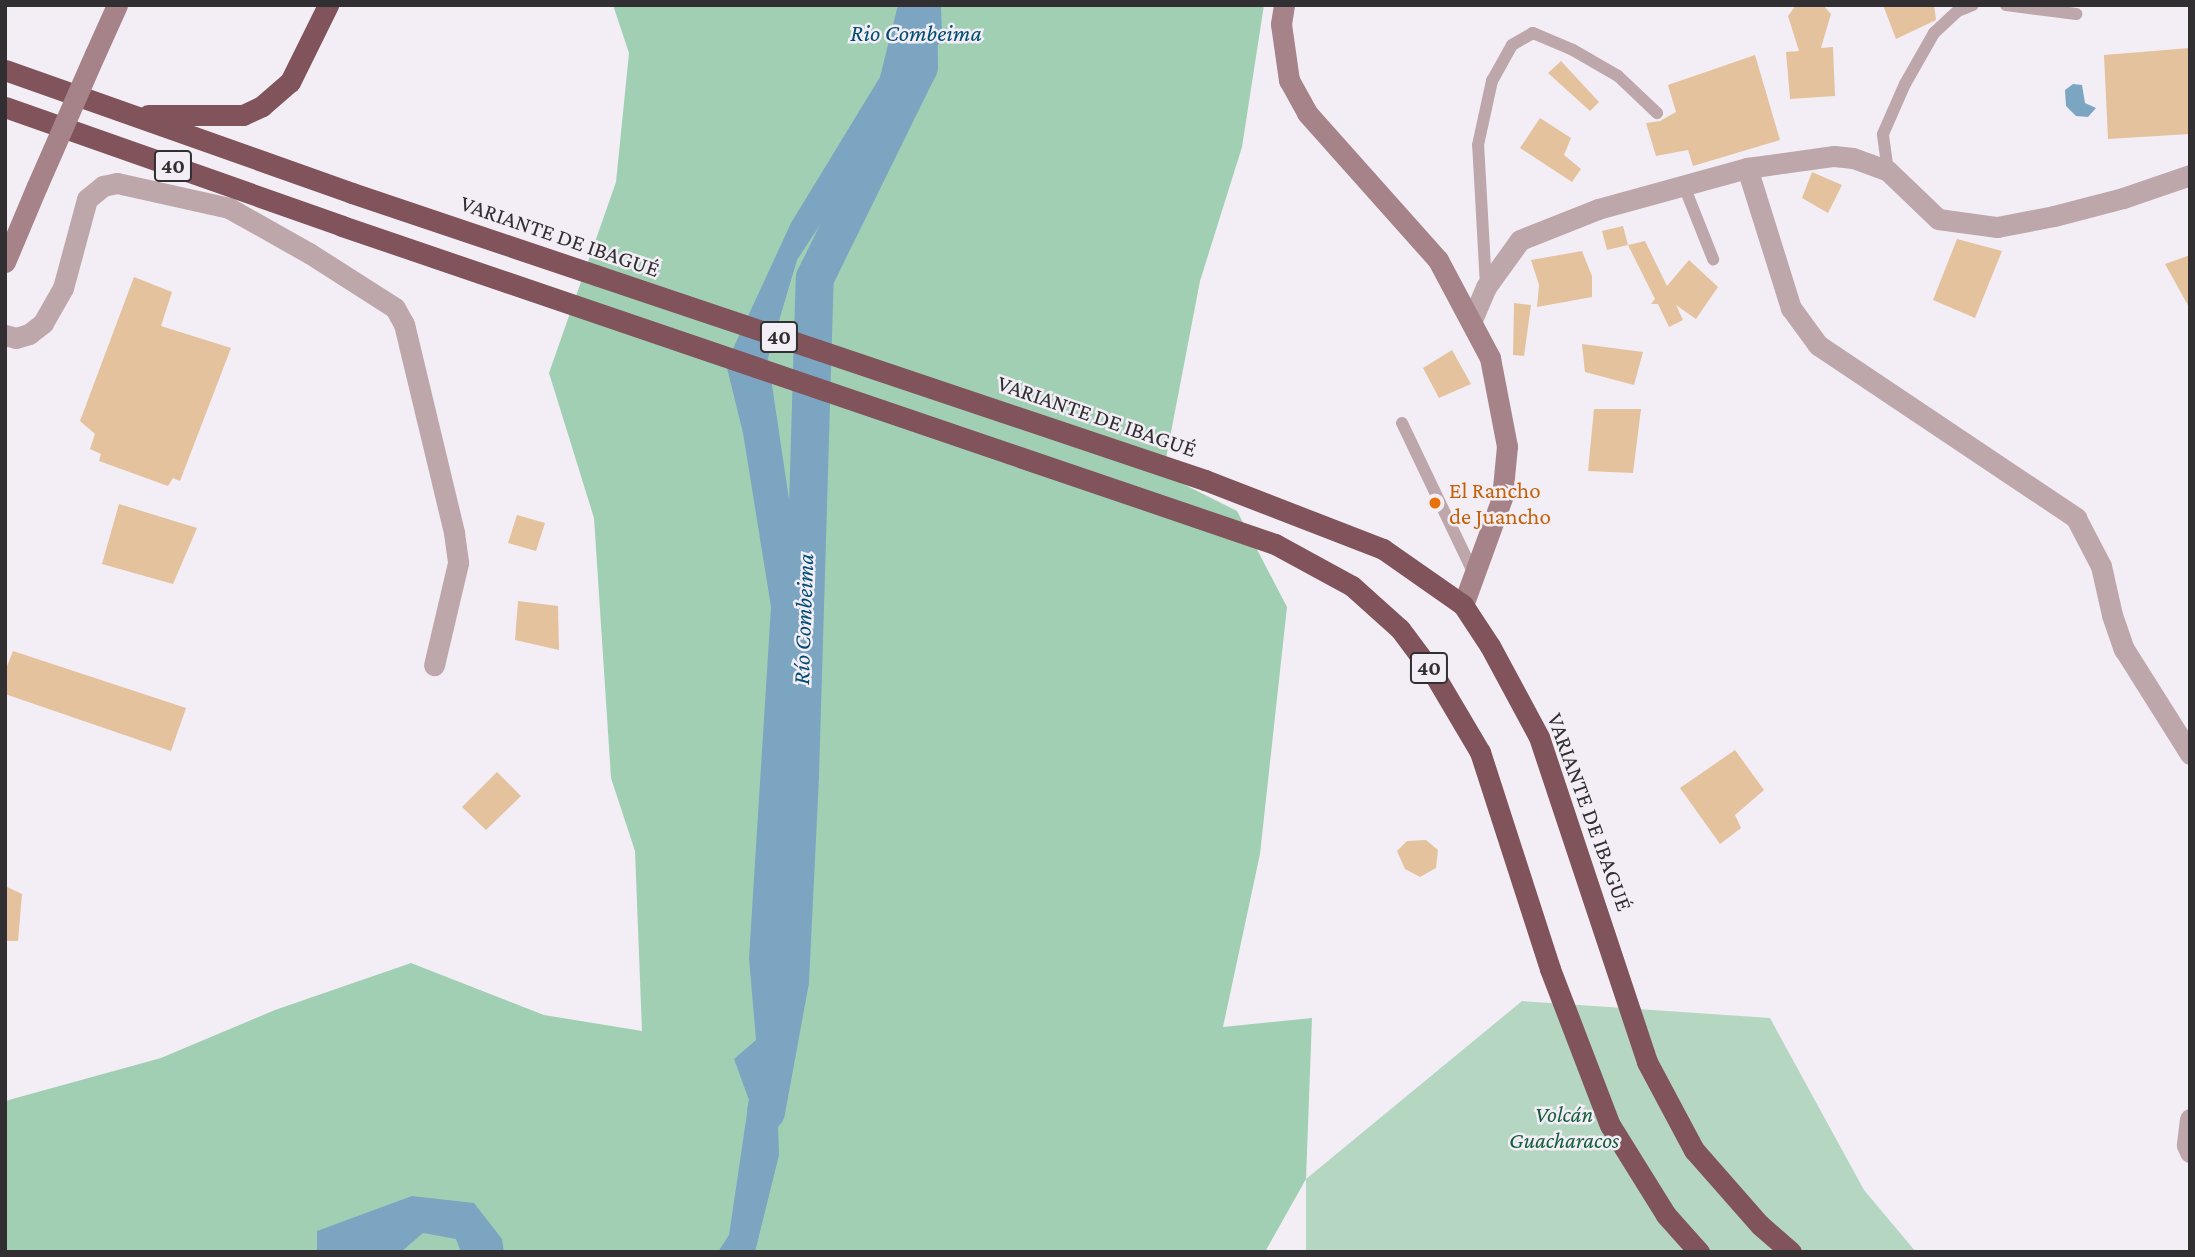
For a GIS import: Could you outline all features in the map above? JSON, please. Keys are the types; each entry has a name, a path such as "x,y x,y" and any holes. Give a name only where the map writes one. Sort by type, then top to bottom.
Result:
{"highway":[{"path":"130,116 243,115 262,106 290,82 328,5"},
{"name":"VARIANTE DE IBAGUÉ","path":"5,69 130,116 352,193 1205,481 1383,549 1463,605 1490,646 1539,737 1647,1062 1694,1150 1760,1224 1791,1252"},
{"name":"40","path":"5,107 342,226 1275,544 1352,586 1400,629 1435,676 1480,752 1550,969 1610,1125 1666,1215 1699,1252"}],"street":[{"path":"5,262 117,5"},
{"path":"1284,5 1281,24 1289,79 1307,113 1438,261 1490,358 1507,446 1502,498 1463,605"},
{"path":"1472,320 1486,287 1520,240 1598,209 1747,168 1834,156 1853,158 1888,171 1938,219 1997,227 2123,198 2190,175"},
{"path":"1747,168 1791,308 1818,345 2076,518 2101,566 2112,615 2124,649 2190,754"},
{"path":"5,335 16,338 29,334 43,323 63,288 87,199 103,187 117,183 229,208 309,253 395,308 404,324 454,533 458,563 434,665"},
{"path":"5,255 21,223"},
{"path":"2190,1119 2187,1144 2190,1152"}],"lane":[{"path":"1888,171 1883,134 1905,84 1934,33 1958,11 1973,5"},
{"path":"2006,5 2076,13"},
{"path":"1486,287 1478,145 1492,81 1512,45 1533,33 1573,50 1618,76 1657,113"},
{"path":"1684,186 1713,259"},
{"path":"1402,423 1474,572"}],"green space":[{"path":"613,5 1264,5 1242,147 1200,281 1163,474 1237,511 1287,607 1260,854 1223,1027 1312,1018 1306,1179 1265,1252 5,1252 5,1101 161,1058 275,1010 411,963 544,1015 642,1031 635,851 611,778 594,518 549,373 616,182 629,53"},
{"name":"Volcán Guacharacos","path":"1522,1001 1770,1018 1864,1190 1916,1252 1306,1252 1306,1179"}],"water":[{"name":"Rio Combeima","path":"898,5 941,5 942,39 797,260 768,358 790,506 789,676 774,999 779,1155 755,1252 718,1252 729,1235 749,1100 734,1059 756,1040 749,958 771,607 743,433 726,364 791,223 880,77"},
{"path":"2073,84 2082,85 2085,103 2096,108 2088,117 2076,116 2066,106 2065,90"},
{"path":"412,1196 474,1203 502,1239 504,1252 461,1252 456,1239 423,1233 401,1252 317,1252 317,1231"}],"building":[{"path":"1796,5 1823,5 1831,14 1821,48 1833,47 1835,96 1790,99 1786,52 1799,51 1788,16"},
{"path":"1883,5 1934,5 1936,20 1896,39"},
{"path":"2190,48 2190,134 2108,139 2104,55"},
{"path":"1755,55 1780,140 1693,166 1688,150 1656,156 1646,123 1660,121 1676,112 1668,85"},
{"path":"1561,61 1599,102 1590,111 1548,73"},
{"path":"1540,118 1571,138 1564,155 1581,169 1572,182 1520,148"},
{"path":"1812,172 1842,185 1828,213 1802,198"},
{"path":"1623,226 1628,245 1607,250 1602,231"},
{"path":"1957,239 2002,251 1975,318 1933,300"},
{"path":"1645,241 1667,286 1689,260 1718,287 1696,319 1676,305 1683,320 1669,327 1658,304 1651,304 1655,299 1628,245"},
{"path":"1582,251 1592,276 1592,297 1537,307 1539,285 1531,260"},
{"path":"2190,255 2190,309 2165,264"},
{"path":"134,277 172,292 161,326 231,348 180,481 173,478 168,486 99,461 101,454 90,449 95,434 80,421"},
{"path":"1514,303 1531,305 1524,356 1513,355"},
{"path":"1582,344 1643,352 1634,385 1585,372"},
{"path":"1452,350 1471,384 1439,398 1423,368"},
{"path":"1594,409 1641,409 1633,473 1588,471"},
{"path":"119,504 197,528 173,584 102,564"},
{"path":"517,515 545,523 536,551 508,543"},
{"path":"518,601 558,606 559,650 515,640"},
{"path":"13,651 186,708 171,751 5,694 5,671"},
{"path":"1735,750 1764,790 1735,815 1741,828 1720,844 1680,788"},
{"path":"497,772 521,796 486,830 462,807"},
{"path":"1426,840 1438,850 1436,868 1420,877 1405,869 1397,851 1407,841"},
{"path":"5,886 22,894 18,941 5,941"}],"waterway":[{"name":"Río Combeima","path":"766,1112 790,981 800,775 815,278 919,67 918,5"}],"place":[{"name":"El Rancho de Juancho","path":"1435,503"}]}
